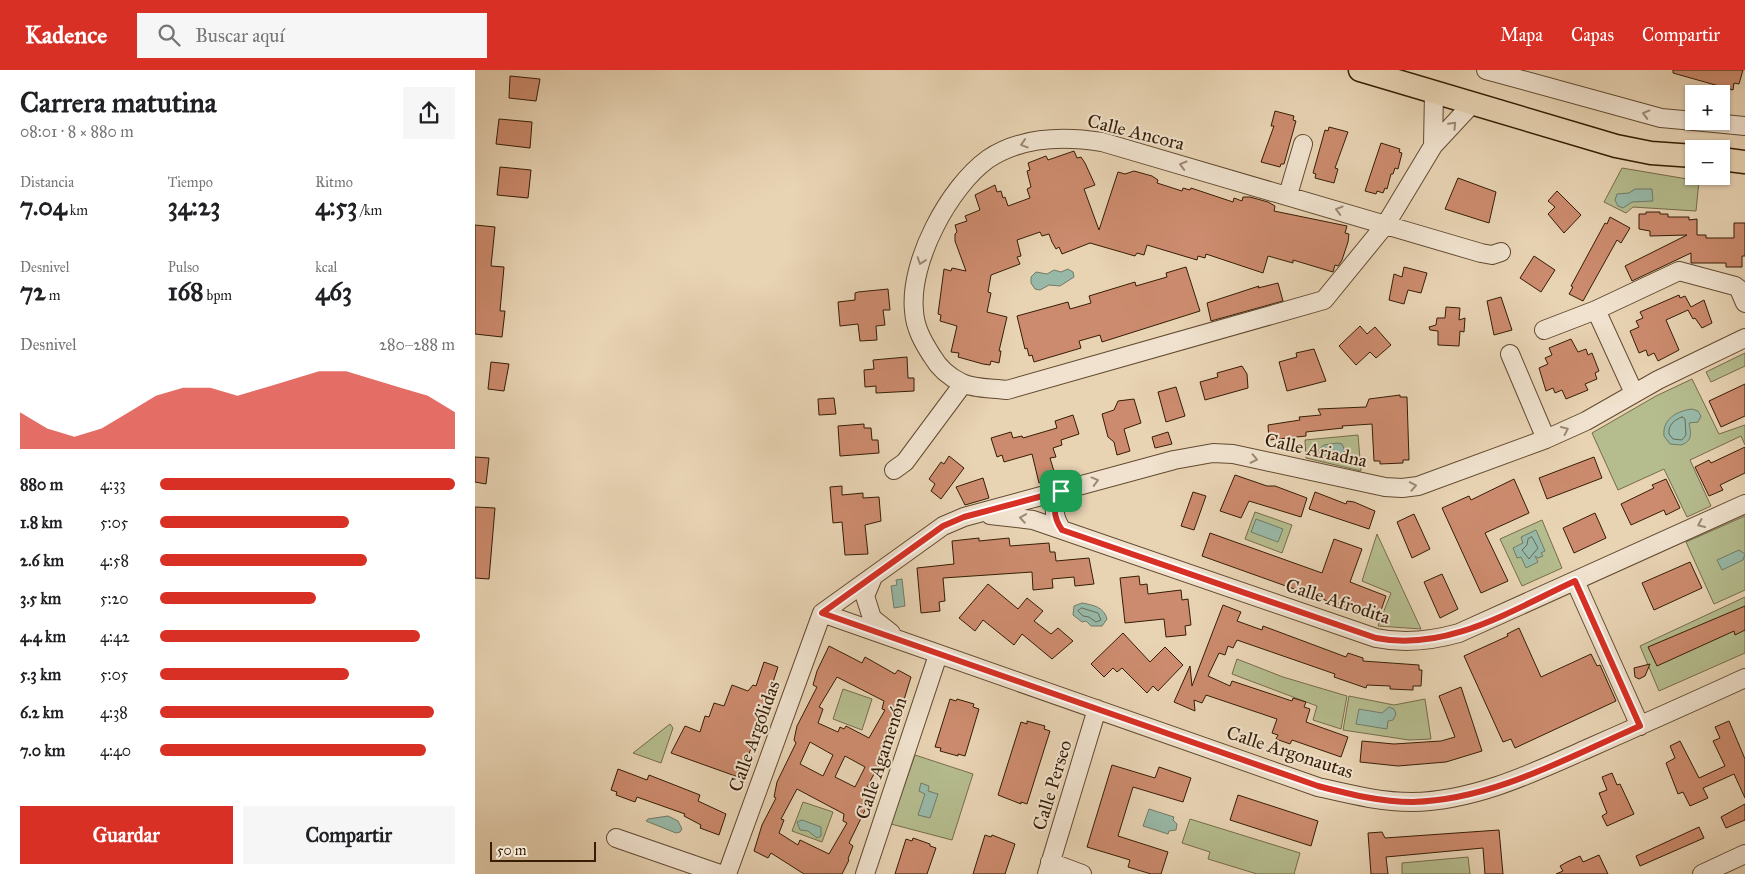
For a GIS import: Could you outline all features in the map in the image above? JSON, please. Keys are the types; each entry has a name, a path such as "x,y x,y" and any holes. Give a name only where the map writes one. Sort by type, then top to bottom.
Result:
{"main road":[{"path":"1360,70 1616,146 1651,153 1685,155"}],"street":[{"path":"1486,70 1521,75 1661,118 1685,120"},
{"path":"1433,146 1434,92"},
{"name":"Calle Ancora","path":"1472,104 1433,146 1386,224 1324,300 1007,390 963,384 940,369 921,340 913,310 916,276 922,256 956,191 971,174 989,159 1031,142 1079,138 1102,142 1288,195 1386,224 1481,253 1492,255 1501,252"},
{"path":"1730,125 1745,126"},
{"path":"1288,195 1303,144"},
{"path":"1544,330 1596,310 1679,271 1735,286 1739,289 1745,303"},
{"path":"1596,310 1634,392"},
{"name":"Calle Ariadna","path":"822,613 943,526 964,517 1174,460 1213,453 1233,454 1385,487 1409,488 1546,439 1586,421 1634,392 1745,338"},
{"path":"1510,354 1546,439"},
{"path":"894,470 905,462 963,384"},
{"path":"1061,491 1054,507 1055,516 1062,530"},
{"name":"Calle Afrodita","path":"964,517 983,515 1021,518 1062,530 1376,638 1403,642 1432,640 1459,633 1745,504"},
{"path":"873,577 865,596 872,618 898,640"},
{"path":"1575,581 1640,726"},
{"name":"Calle Argonautas","path":"822,613 1318,786 1382,800 1412,802 1443,799 1473,793 1536,772 1745,678"},
{"name":"Calle Argólidas","path":"727,874 822,613"},
{"name":"Calle Agamenón","path":"865,874 938,655"},
{"name":"Calle Perseo","path":"1048,868 1097,709"},
{"path":"616,838 720,874"},
{"path":"1702,874 1745,854"},
{"path":"1048,868 1082,874"}],"shaded area":[{"path":"1622,168 1685,179 1685,185 1699,185 1696,211 1633,207 1626,213 1604,202"},
{"path":"1745,353 1745,366 1711,382 1706,372"},
{"path":"1692,379 1719,434 1745,425 1745,445 1741,436 1690,460 1711,506 1687,517 1664,469 1618,490 1592,433 1656,396"},
{"path":"1358,435 1361,471 1306,458 1305,440"},
{"path":"1255,512 1292,525 1282,553 1245,539"},
{"path":"1745,516 1745,590 1714,604 1686,542"},
{"path":"1542,520 1562,568 1522,586 1500,539"},
{"path":"1377,534 1421,629 1378,626 1391,593 1362,581"},
{"path":"1745,597 1745,653 1659,691 1640,646"},
{"path":"1237,659 1283,677 1347,696 1341,729 1313,720 1317,706 1232,674"},
{"path":"843,689 872,699 862,730 833,719"},
{"path":"1349,696 1394,705 1425,699 1431,739 1409,740 1343,730"},
{"path":"670,724 673,728 661,763 633,753"},
{"path":"915,755 973,774 952,840 891,824"},
{"path":"803,802 833,812 822,842 792,831"},
{"path":"1190,819 1300,853 1294,874 1257,874 1208,859 1210,852 1182,843"},
{"path":"1468,857 1470,874 1402,874 1402,863"}],"water":[{"path":"1635,189 1652,189 1653,201 1632,202 1623,208 1618,206 1615,200 1617,194 1629,193"},
{"path":"1068,269 1073,272 1074,277 1060,286 1049,285 1040,290 1035,289 1031,283 1031,277 1036,272 1047,274 1054,270 1061,272"},
{"path":"1692,409 1698,411 1701,416 1698,422 1689,423 1691,433 1688,441 1681,445 1670,444 1664,436 1665,425 1676,414"},
{"path":"1342,444 1345,451 1333,461 1329,456 1322,457 1318,450 1324,445"},
{"path":"1256,519 1283,529 1278,542 1251,532"},
{"path":"1536,530 1545,551 1541,553 1543,556 1538,558 1535,556 1538,562 1526,568 1521,557 1517,558 1513,548 1523,543 1521,537"},
{"path":"1739,550 1745,554 1743,560 1722,570 1717,560"},
{"path":"902,579 905,606 894,608 891,586 897,585 896,580"},
{"path":"1082,603 1101,609 1107,619 1102,626 1091,626 1086,621 1082,622 1073,615 1074,606"},
{"path":"1389,707 1394,709 1396,714 1393,720 1388,721 1387,729 1356,724 1359,709 1382,713"},
{"path":"921,783 929,786 928,791 938,794 930,818 918,815 925,794 919,791"},
{"path":"1149,809 1174,817 1173,820 1177,824 1176,830 1169,831 1168,834 1143,826"},
{"path":"668,816 678,821 682,829 680,832 676,833 646,821 648,819"},
{"path":"802,820 821,827 821,836 817,838 808,831 800,830 797,822"}],"building":[{"path":"1673,70 1743,70 1739,84 1734,83 1733,90 1730,89 1730,85 1715,85 1673,73"},
{"path":"510,76 540,79 536,101 509,98"},
{"path":"1275,111 1294,116 1293,120 1296,121 1284,164 1281,164 1280,167 1261,162 1274,126 1271,126"},
{"path":"499,119 532,122 530,148 496,144"},
{"path":"1329,127 1348,132 1335,168 1338,169 1334,183 1315,178 1316,174 1313,173 1325,130 1328,131"},
{"path":"1381,143 1400,149 1399,152 1402,153 1398,169 1395,168 1393,174 1391,174 1387,189 1385,188 1383,193 1377,191 1376,194 1365,191"},
{"path":"1074,151 1077,158 1081,157 1085,163 1095,185 1084,189 1099,230 1118,172 1125,174 1134,171 1152,176 1158,180 1157,183 1182,191 1183,188 1190,190 1191,188 1233,202 1234,198 1242,201 1243,197 1250,197 1275,206 1274,211 1347,226 1345,233 1349,234 1348,242 1342,260 1338,266 1335,265 1333,272 1293,260 1293,263 1268,256 1263,273 1206,254 1205,258 1198,256 1197,260 1147,245 1144,255 1137,253 1135,256 1090,243 1062,254 1059,247 1056,249 1049,234 1042,236 1040,232 1017,240 1021,256 1017,257 1020,264 991,275 988,292 991,293 987,312 1007,317 999,351 1001,351 999,363 991,361 990,365 983,364 958,357 959,353 951,352 957,326 940,321 941,315 938,314 944,269 951,271 952,268 966,271 955,241 955,234 957,232 955,225 967,221 965,216 980,210 975,195 995,185 997,192 1001,191 1003,198 1005,197 1008,206 1030,198 1027,189 1031,187 1027,171 1030,170 1028,163 1046,156 1048,160"},
{"path":"500,167 531,170 528,198 497,195"},
{"path":"1458,178 1496,192 1489,223 1445,209"},
{"path":"1557,191 1581,215 1564,233 1548,214 1555,207 1548,201"},
{"path":"1646,212 1660,212 1660,214 1668,214 1668,217 1689,217 1689,220 1697,219 1697,235 1706,235 1706,238 1734,238 1734,223 1745,223 1745,256 1742,256 1742,267 1726,267 1726,263 1691,263 1691,253 1632,281 1625,266 1687,235 1650,236 1650,231 1639,229 1639,214 1646,214"},
{"path":"1610,217 1630,228 1621,243 1617,240 1583,301 1569,294 1573,287 1571,286"},
{"path":"475,225 495,227 491,266 504,267 500,311 505,311 502,337 475,334"},
{"path":"1534,256 1555,270 1541,292 1520,278"},
{"path":"1186,267 1200,311 1102,342 1100,335 1079,341 1081,348 1034,362 1032,355 1029,356 1027,348 1025,349 1017,316 1068,302 1070,309 1091,303 1089,296 1135,282 1136,286 1167,277 1166,273"},
{"path":"1404,267 1427,273 1421,293 1408,290 1404,304 1389,300 1394,274 1402,277"},
{"path":"1278,283 1283,301 1211,321 1207,303 1259,286 1258,288"},
{"path":"888,289 890,310 883,310 885,325 876,326 877,340 860,341 858,324 840,326 838,302 855,300 855,293 858,292"},
{"path":"1679,295 1680,298 1685,296 1691,307 1704,300 1712,323 1702,328 1695,318 1693,319 1688,310 1666,320 1679,350 1658,361 1654,353 1648,356 1646,350 1639,353 1630,331 1639,327 1636,321 1643,318 1640,312"},
{"path":"1501,297 1512,330 1494,335 1487,301"},
{"path":"1446,307 1460,308 1459,320 1465,318 1464,332 1460,331 1459,346 1438,345 1438,331 1430,330 1429,327 1436,325 1437,318 1445,318"},
{"path":"1360,326 1367,334 1375,327 1391,345 1376,358 1370,352 1356,365 1339,346"},
{"path":"1571,339 1578,352 1586,349 1588,355 1592,353 1599,371 1595,373 1597,379 1585,384 1588,390 1566,399 1562,390 1555,393 1553,388 1546,391 1539,368 1548,364 1545,358 1552,355 1549,348"},
{"path":"1314,349 1326,381 1287,391 1279,362 1297,357 1296,353"},
{"path":"907,357 908,378 914,378 914,391 876,393 876,386 865,387 864,370 874,369 873,360"},
{"path":"491,362 509,364 504,391 488,389"},
{"path":"1242,366 1247,374 1248,388 1205,400 1200,382 1218,377 1217,373"},
{"path":"1745,384 1745,416 1721,427 1709,401"},
{"path":"1176,387 1185,416 1166,422 1158,392"},
{"path":"1400,395 1400,397 1407,397 1409,460 1403,460 1403,463 1380,464 1380,461 1374,461 1372,424 1342,426 1343,428 1306,432 1306,436 1269,440 1268,425 1300,420 1299,417 1321,415 1318,409 1366,407 1369,399"},
{"path":"834,398 836,414 819,415 818,399"},
{"path":"1134,399 1141,423 1124,429 1130,451 1117,455 1114,442 1108,437 1102,414 1114,410 1118,401"},
{"path":"1073,415 1079,434 1061,440 1062,445 1053,448 1056,457 1050,458 1056,478 1039,483 1032,454 1004,462 1002,455 997,457 991,438 1011,432 1013,438 1022,436 1023,438 1057,428 1055,421"},
{"path":"864,424 864,428 871,428 872,440 878,440 879,453 840,456 838,426"},
{"path":"1168,432 1172,444 1155,448 1152,437"},
{"path":"1745,447 1745,473 1720,485 1723,490 1709,496 1695,467 1709,460 1711,463"},
{"path":"949,456 964,468 941,499 931,491 935,484 929,479 941,462 944,464"},
{"path":"475,457 489,458 486,484 475,482"},
{"path":"1594,457 1602,478 1547,499 1539,478"},
{"path":"1235,475 1267,486 1275,486 1307,498 1301,517 1249,501 1241,518 1220,511"},
{"path":"983,478 989,498 965,505 956,487"},
{"path":"1514,479 1529,513 1485,533 1508,581 1481,593 1442,508 1469,496 1471,500"},
{"path":"1666,479 1680,508 1666,515 1664,510 1631,525 1621,504 1654,488 1652,485"},
{"path":"842,486 842,495 863,493 863,498 879,497 881,521 865,525 868,554 845,555 842,522 833,523 830,487"},
{"path":"1193,492 1206,496 1194,530 1181,526"},
{"path":"1315,492 1346,504 1347,501 1354,502 1375,511 1369,529 1309,509"},
{"path":"475,507 495,508 489,579 475,578"},
{"path":"1595,513 1606,538 1574,553 1563,528"},
{"path":"1414,514 1430,549 1412,558 1397,522"},
{"path":"1210,533 1322,573 1334,539 1362,549 1350,582 1386,596 1378,619 1202,556"},
{"path":"979,538 979,541 1009,538 1010,546 1049,543 1050,552 1055,552 1056,561 1089,558 1094,584 1075,586 1074,577 1052,579 1053,588 1033,590 1032,572 943,578 945,601 939,602 940,611 921,613 917,568 954,564 952,541"},
{"path":"1690,562 1702,588 1654,610 1642,583"},
{"path":"1442,574 1458,609 1440,618 1424,582"},
{"path":"1139,576 1140,585 1147,584 1148,594 1181,590 1182,600 1188,599 1191,625 1185,626 1186,635 1166,637 1164,619 1125,623 1120,578"},
{"path":"988,584 1018,609 1027,598 1043,611 1034,621 1051,634 1058,628 1073,641 1052,659 1022,634 1014,645 983,620 975,631 959,618"},
{"path":"1223,605 1241,612 1237,621 1262,630 1263,626 1346,657 1348,653 1363,658 1363,661 1419,665 1419,670 1422,670 1421,686 1413,686 1413,690 1367,685 1366,688 1334,677 1335,674 1237,640 1233,648 1228,646 1225,655 1219,653 1208,676 1230,686 1232,681 1292,701 1293,698 1306,702 1304,707 1310,709 1306,722 1348,737 1341,757 1292,740 1290,744 1276,739 1278,735 1272,733 1277,719 1206,695 1202,703 1194,700 1195,711 1174,702 1190,666 1192,686"},
{"path":"1745,606 1745,630 1735,635 1734,631 1657,666 1648,647"},
{"path":"1519,628 1541,677 1591,654 1597,666 1600,665 1616,701 1515,748 1511,739 1503,742 1464,656 1508,636 1507,634"},
{"path":"1123,633 1150,662 1165,647 1183,665 1158,691 1153,686 1147,693 1122,668 1117,672 1113,668 1104,677 1091,664"},
{"path":"829,646 862,663 865,657 895,674 898,670 911,677 903,703 887,731 891,734 888,748 867,787 872,790 868,804 849,843 853,846 842,874 804,874 771,853 768,858 754,851 762,825 776,798 774,797 777,782 796,743 794,740 797,726 817,687 813,685 817,671","holes":["837,677 884,701 882,709 885,710 869,738 846,726 844,729 840,727 838,732 818,723 823,709 819,707","810,742 833,755 823,776 800,764","845,756 865,767 855,787 835,777","797,789 844,814 843,821 847,823 829,854 800,840 798,845 779,833 784,820 781,819"]},
{"path":"764,662 778,667 741,778 671,753 685,726 700,732 705,716 709,717 714,703 724,706 732,685 748,691 753,685 756,686"},
{"path":"1650,664 1645,676 1639,679 1635,677 1634,668"},
{"path":"1461,687 1482,751 1446,762 1398,766 1360,762 1362,741 1394,744 1441,741 1455,737 1439,696"},
{"path":"950,699 974,704 973,707 979,709 965,756 940,751 941,748 935,747"},
{"path":"1027,721 1045,726 1044,729 1050,731 1027,804 1021,802 1021,804 998,795 1021,722 1027,724"},
{"path":"1729,721 1745,759 1745,798 1734,774 1703,788 1708,798 1690,806 1683,792 1678,794 1666,763 1675,758 1670,746 1680,741 1699,778 1725,766 1713,741 1720,738 1715,727"},
{"path":"1112,765 1155,778 1159,767 1191,778 1183,802 1133,787 1118,836 1168,852 1161,874 1151,874 1128,867 1130,860 1087,847"},
{"path":"618,769 647,780 649,775 700,795 698,801 726,814 719,835 700,828 701,825 684,816 685,814 637,797 635,802 616,795 617,792 611,790"},
{"path":"1612,773 1617,785 1620,784 1634,814 1607,826 1602,816 1607,813 1599,793 1607,790 1602,777"},
{"path":"1238,795 1318,821 1311,846 1230,820"},
{"path":"1745,804 1745,820 1726,828 1721,817"},
{"path":"1699,827 1704,838 1640,866 1636,856"},
{"path":"1499,830 1503,874 1485,874 1483,848 1386,857 1388,874 1371,874 1368,833 1382,832 1385,838"},
{"path":"985,835 991,837 992,835 1015,844 1005,874 973,874"},
{"path":"913,838 936,848 927,874 895,874 906,839 912,841"},
{"path":"1599,855 1608,874 1556,874 1563,871 1560,866 1580,856 1583,862"}],"route":[{"path":"1061,491 1056,498 1054,507 1057,524 1062,530 1376,638 1390,641 1419,642 1459,633 1575,581 1640,726 1536,772 1473,793 1443,799 1412,802 1382,800 1318,786 822,613 873,577 897,557 943,526 964,517 1061,491"}]}
